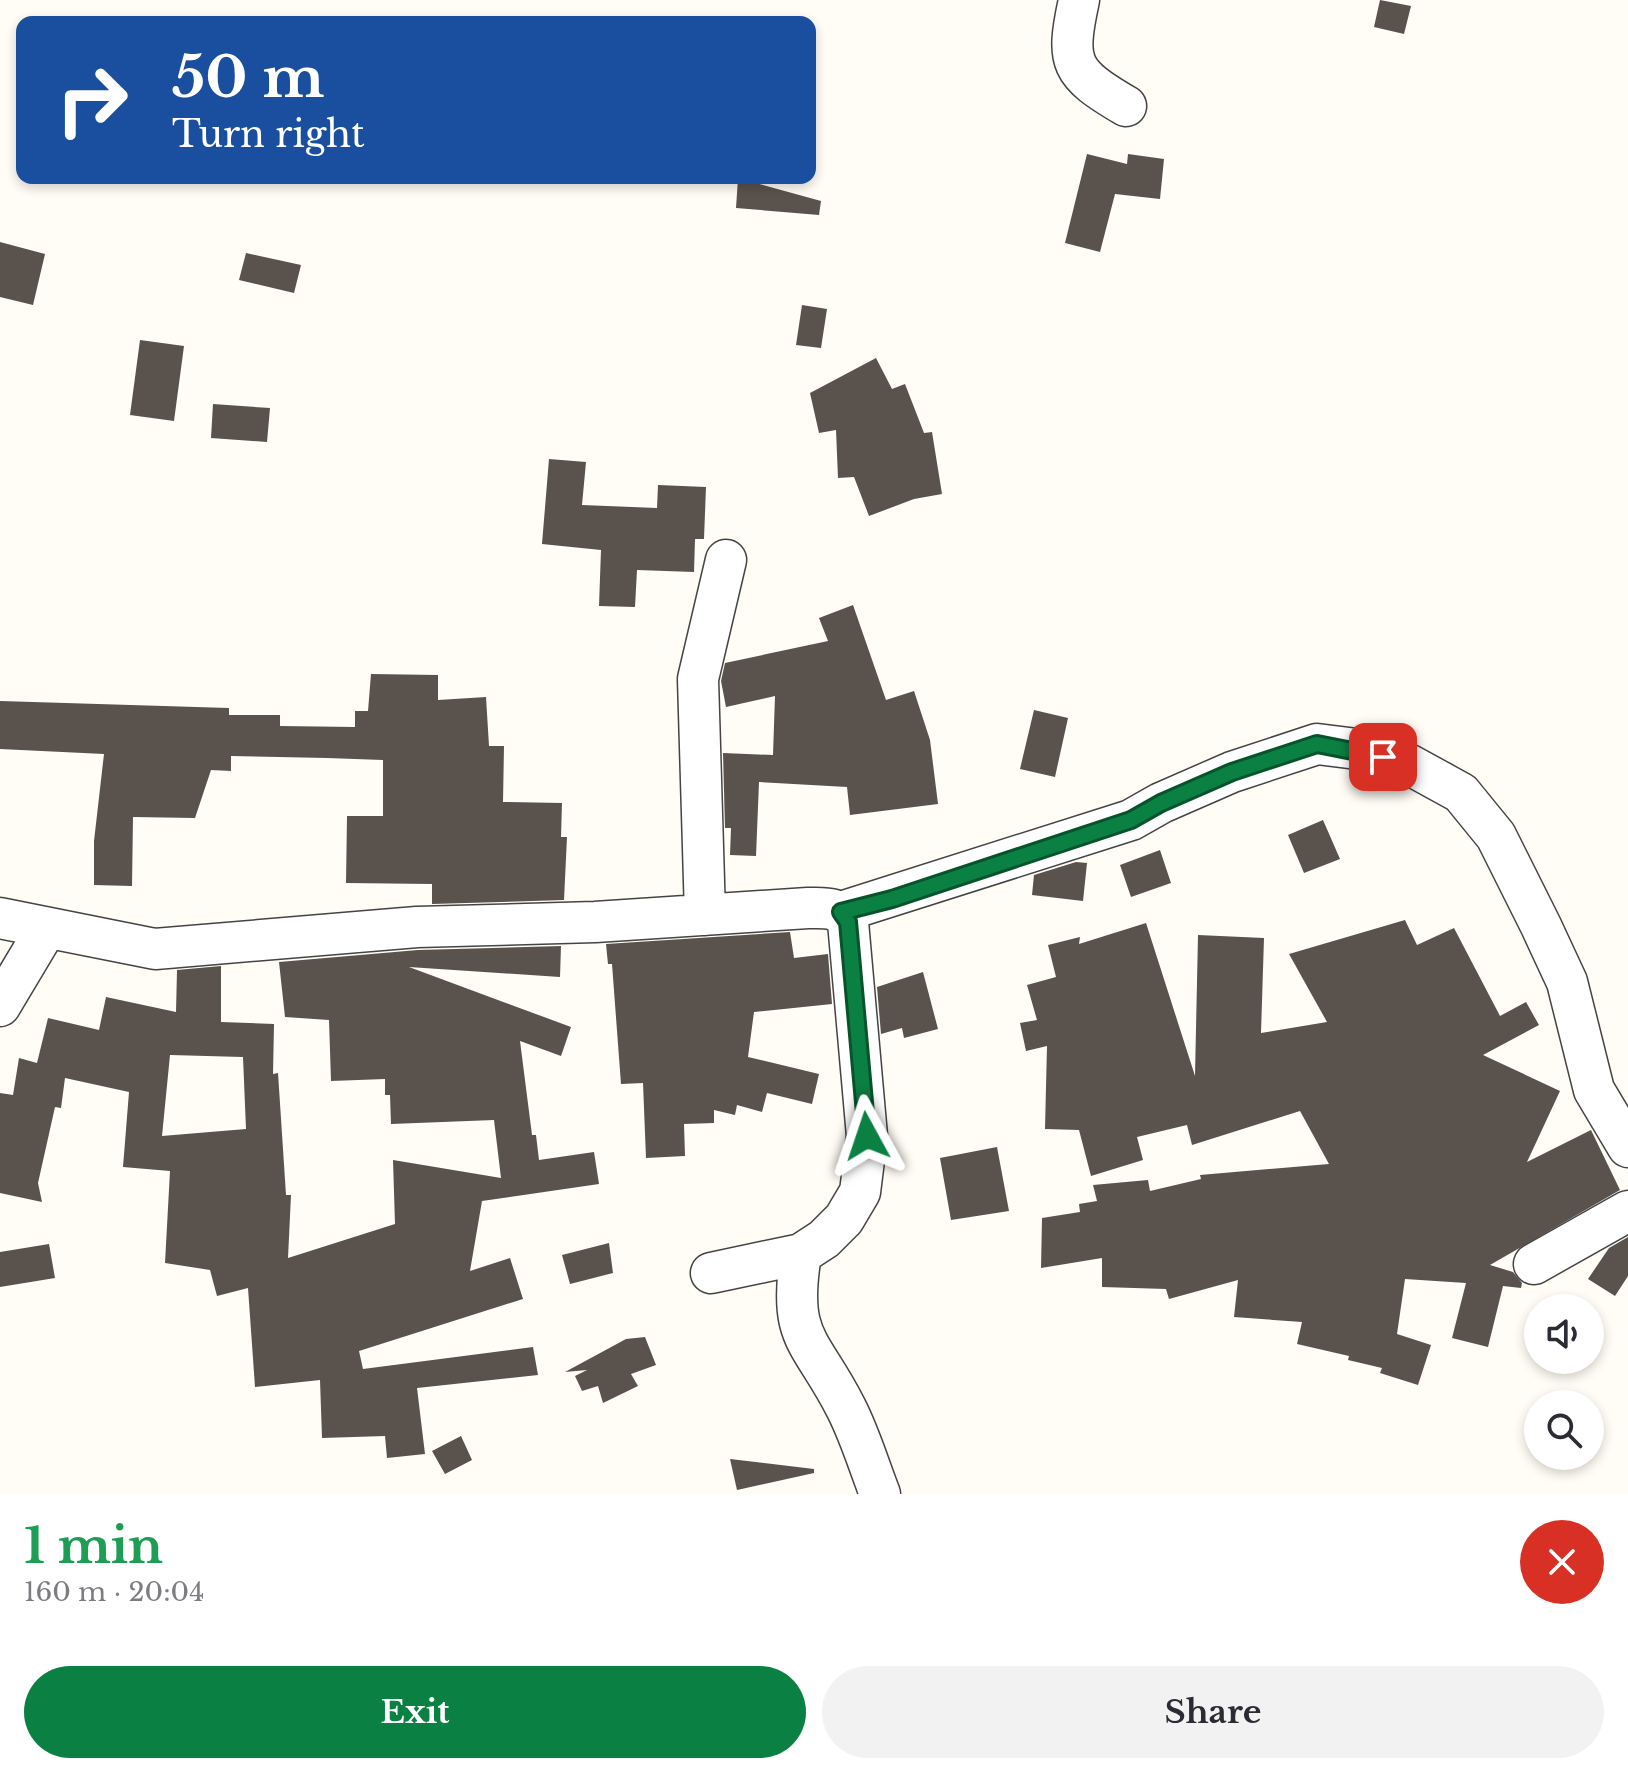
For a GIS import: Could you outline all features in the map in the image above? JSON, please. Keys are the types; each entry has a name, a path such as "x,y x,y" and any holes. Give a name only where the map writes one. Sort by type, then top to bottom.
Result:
{"street":[{"path":"1079,0 1071,47 1076,67 1094,87 1126,106"},
{"path":"705,915 698,679 726,560"},
{"path":"841,912 892,899 1131,820 1161,803 1232,772 1317,744 1357,749 1410,765 1461,793 1496,836 1567,982 1594,1090 1628,1147"},
{"path":"0,918 155,949 403,928 808,908 832,908 841,912 848,922 865,1150 860,1192 844,1219 824,1239 801,1254 711,1273"},
{"path":"0,1006 46,929"},
{"path":"1534,1264 1628,1211"},
{"path":"801,1254 795,1308 802,1333 847,1408 880,1494"}],"building":[{"path":"1380,0 1411,6 1404,34 1374,27"},
{"path":"1087,154 1127,164 1128,154 1164,159 1160,199 1115,194 1100,252 1065,243"},
{"path":"738,184 760,184 821,201 819,215 736,208"},
{"path":"0,242 45,254 33,305 0,297"},
{"path":"246,253 301,265 294,293 239,280"},
{"path":"802,305 827,309 821,348 796,345"},
{"path":"140,340 184,346 174,421 130,415"},
{"path":"876,358 892,389 905,384 924,433 932,432 942,494 914,499 869,516 854,477 838,478 836,430 819,433 810,393"},
{"path":"213,404 270,408 267,442 211,438"},
{"path":"549,459 586,462 582,505 657,508 658,485 706,487 704,539 695,539 694,572 637,570 635,607 599,606 601,550 542,544"},
{"path":"853,605 886,700 914,691 930,740 938,804 850,815 847,787 759,782 756,856 730,855 731,828 725,828 723,753 773,755 775,696 726,707 721,681 725,663 828,641 819,618"},
{"path":"371,674 438,675 438,700 486,697 489,746 504,746 503,802 562,803 561,837 567,837 564,900 432,904 432,884 346,883 347,816 383,816 383,760 327,758 231,756 231,771 211,770 195,818 133,817 132,886 94,885 94,841 104,754 0,749 0,701 229,708 229,715 280,715 280,726 355,727 355,711 368,711"},
{"path":"1034,710 1068,718 1055,777 1020,769"},
{"path":"1323,820 1340,859 1304,873 1288,835"},
{"path":"1160,850 1171,883 1131,897 1120,865"},
{"path":"1076,862 1087,863 1083,901 1032,895 1034,875"},
{"path":"1405,920 1417,945 1454,928 1500,1016 1526,1002 1539,1025 1483,1055 1560,1091 1527,1162 1591,1130 1620,1190 1490,1265 1513,1272 1522,1283 1521,1288 1503,1286 1488,1347 1452,1338 1466,1283 1405,1279 1397,1334 1431,1345 1418,1385 1380,1373 1382,1368 1348,1360 1349,1356 1297,1344 1302,1322 1234,1317 1238,1280 1169,1299 1166,1289 1102,1287 1102,1258 1041,1268 1042,1218 1080,1212 1079,1204 1097,1201 1093,1185 1148,1180 1150,1191 1201,1179 1200,1175 1329,1164 1300,1111 1192,1145 1187,1125 1137,1137 1143,1160 1091,1176 1079,1130 1045,1129 1047,1046 1026,1051 1020,1023 1037,1020 1027,985 1056,977 1048,945 1080,937 1079,944 1146,923 1195,1076 1198,935 1264,938 1261,1033 1327,1022 1289,954"},
{"path":"790,932 794,958 828,954 832,1004 754,1012 748,1057 819,1074 812,1104 767,1093 762,1112 737,1105 735,1115 714,1110 714,1123 684,1124 685,1156 646,1158 643,1083 621,1084 612,964 608,964 606,944"},
{"path":"561,946 560,977 409,967 571,1027 561,1056 520,1041 532,1135 536,1135 539,1160 594,1152 599,1184 482,1201 470,1271 510,1258 523,1299 359,1351 363,1369 533,1347 538,1375 417,1388 425,1454 387,1458 385,1436 322,1438 320,1380 255,1387 248,1288 217,1296 210,1270 165,1263 170,1171 123,1167 129,1092 65,1078 61,1108 55,1107 38,1183 42,1202 0,1193 0,1093 13,1095 19,1058 37,1063 48,1018 99,1030 106,997 176,1012 177,970 221,966 221,1022 274,1024 273,1074 278,1073 286,1195 291,1195 288,1258 395,1224 393,1160 501,1178 494,1120 391,1124 390,1095 385,1095 385,1079 331,1081 329,1020 285,1017 279,962 418,950","holes":["170,1055 243,1057 246,1129 162,1136"]},
{"path":"923,972 938,1029 904,1038 902,1028 881,1034 877,987"},
{"path":"997,1147 1009,1211 951,1220 940,1158"},
{"path":"1628,1237 1628,1276 1615,1296 1588,1279 1609,1248"},
{"path":"609,1243 613,1273 570,1284 562,1255"},
{"path":"49,1244 55,1278 0,1287 0,1252"},
{"path":"645,1337 656,1365 631,1374 638,1386 603,1403 598,1386 582,1391 575,1376 587,1370 565,1372 626,1339"},
{"path":"461,1436 472,1460 445,1474 432,1451"},
{"path":"730,1459 814,1469 814,1473 737,1490"}],"route":[{"path":"867,1136 848,922 841,912 892,899 1131,820 1161,803 1232,772 1317,744 1357,749 1383,757"}]}
